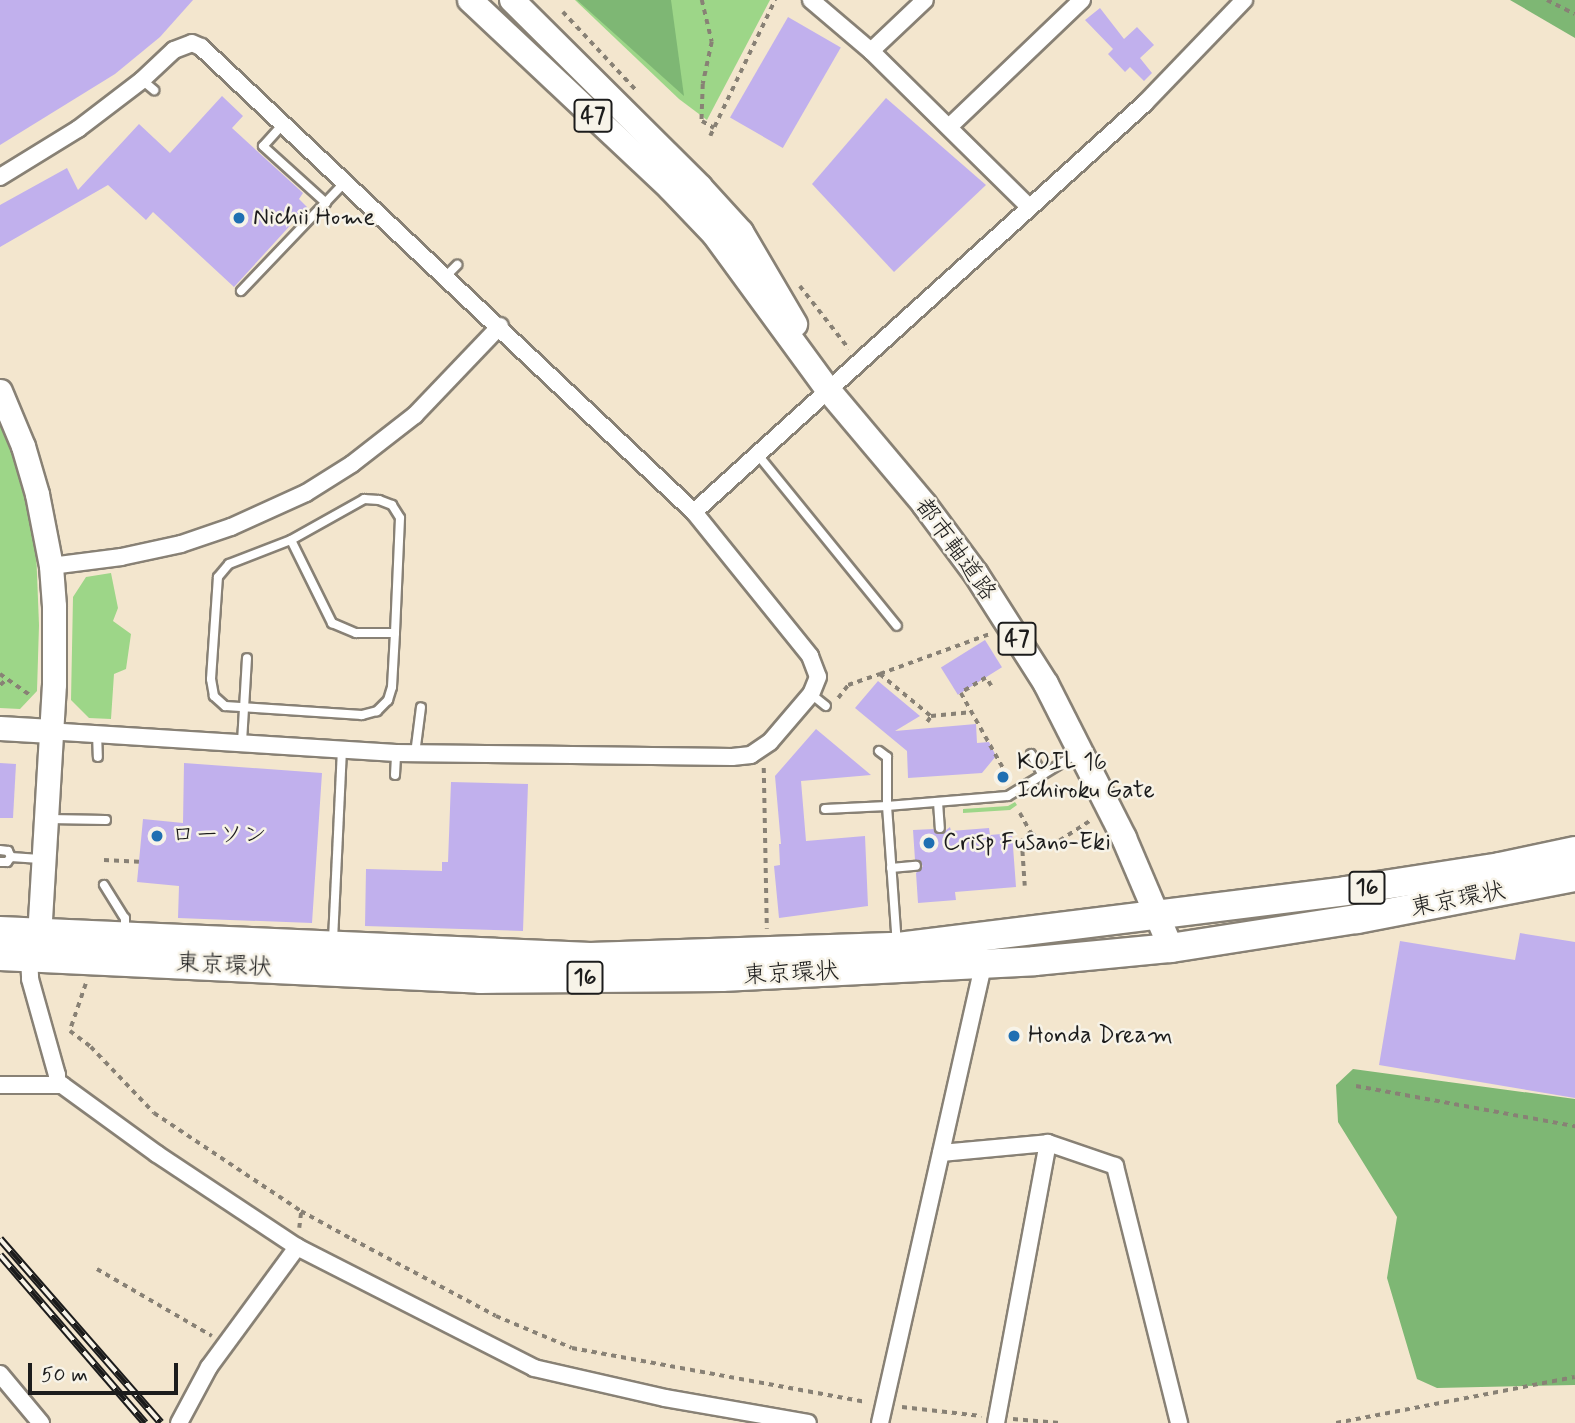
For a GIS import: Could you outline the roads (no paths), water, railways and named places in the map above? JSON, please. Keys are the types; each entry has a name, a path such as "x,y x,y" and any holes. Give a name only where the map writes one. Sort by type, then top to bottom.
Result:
{"highway":[{"name":"東京環状","path":"0,956 34,945 125,936 590,957 898,947 1358,889 1500,867 1575,850"},
{"name":"東京環状","path":"0,930 34,945 95,960 480,979 722,977 983,964 1171,948 1357,919 1575,877"}],"main road":[{"name":"都市軸道路","path":"470,0 670,188 714,234 829,391 924,504 976,574 1046,684 1081,751 1124,838 1171,948"},
{"name":"都市軸道路","path":"512,0 681,168 741,232 786,307 829,391"}],"street":[{"path":"811,0 871,51 1029,207"},
{"path":"871,51 925,0"},
{"path":"949,127 1082,0"},
{"path":"694,512 1145,103 1244,0"},
{"path":"0,177 148,85 174,50 192,43 213,57 345,182 452,271 500,326 694,512 810,656 818,677 811,694 770,742 751,755 415,754 0,728"},
{"path":"51,566 121,557 181,544 231,527 306,493 352,464 415,415 500,326"},
{"path":"0,391 30,470 51,566 55,647 51,731 43,859 30,979 57,1083"},
{"path":"880,1423 983,964 993,935"},
{"path":"0,1086 57,1083 157,1154 298,1247 534,1368 665,1398 808,1423"},
{"path":"941,1153 1048,1143 1115,1166 1179,1423"},
{"path":"996,1421 1048,1143"},
{"path":"179,1423 209,1367 298,1247"},
{"path":"0,1374 41,1423"}],"lane":[{"path":"284,123 263,146 326,203"},
{"path":"241,291 345,182"},
{"path":"758,455 897,626"},
{"path":"364,499 379,500 392,505 400,518 392,687 388,700 377,711 362,715 225,706 214,696 211,679 218,577 229,564 291,540 364,499"},
{"path":"291,540 332,623 356,633 395,633"},
{"path":"242,743 247,658"},
{"path":"811,694 826,706"},
{"path":"415,754 421,707"},
{"path":"97,733 98,757"},
{"path":"332,944 342,751"},
{"path":"879,751 887,757 887,806 898,947"},
{"path":"825,809 1008,796 1081,751"},
{"path":"395,775 396,753"},
{"path":"1031,754 1042,774"},
{"path":"938,802 940,828"},
{"path":"46,819 106,820"},
{"path":"0,850 8,850 11,857"},
{"path":"11,857 43,859"},
{"path":"0,862 7,862 11,857"},
{"path":"891,868 915,866"},
{"path":"104,885 125,918 125,936"}],"railway":[{"path":"0,1239 161,1423"},
{"path":"0,1255 145,1423"}],"place":[{"name":"Nichii Home","path":"239,218"},
{"name":"KOIL 16 Ichiroku Gate","path":"1003,777"},
{"name":"ローソン","path":"157,836"},
{"name":"Crisp Fusano-Eki","path":"929,843"},
{"name":"Honda Dream","path":"1014,1036"}]}
